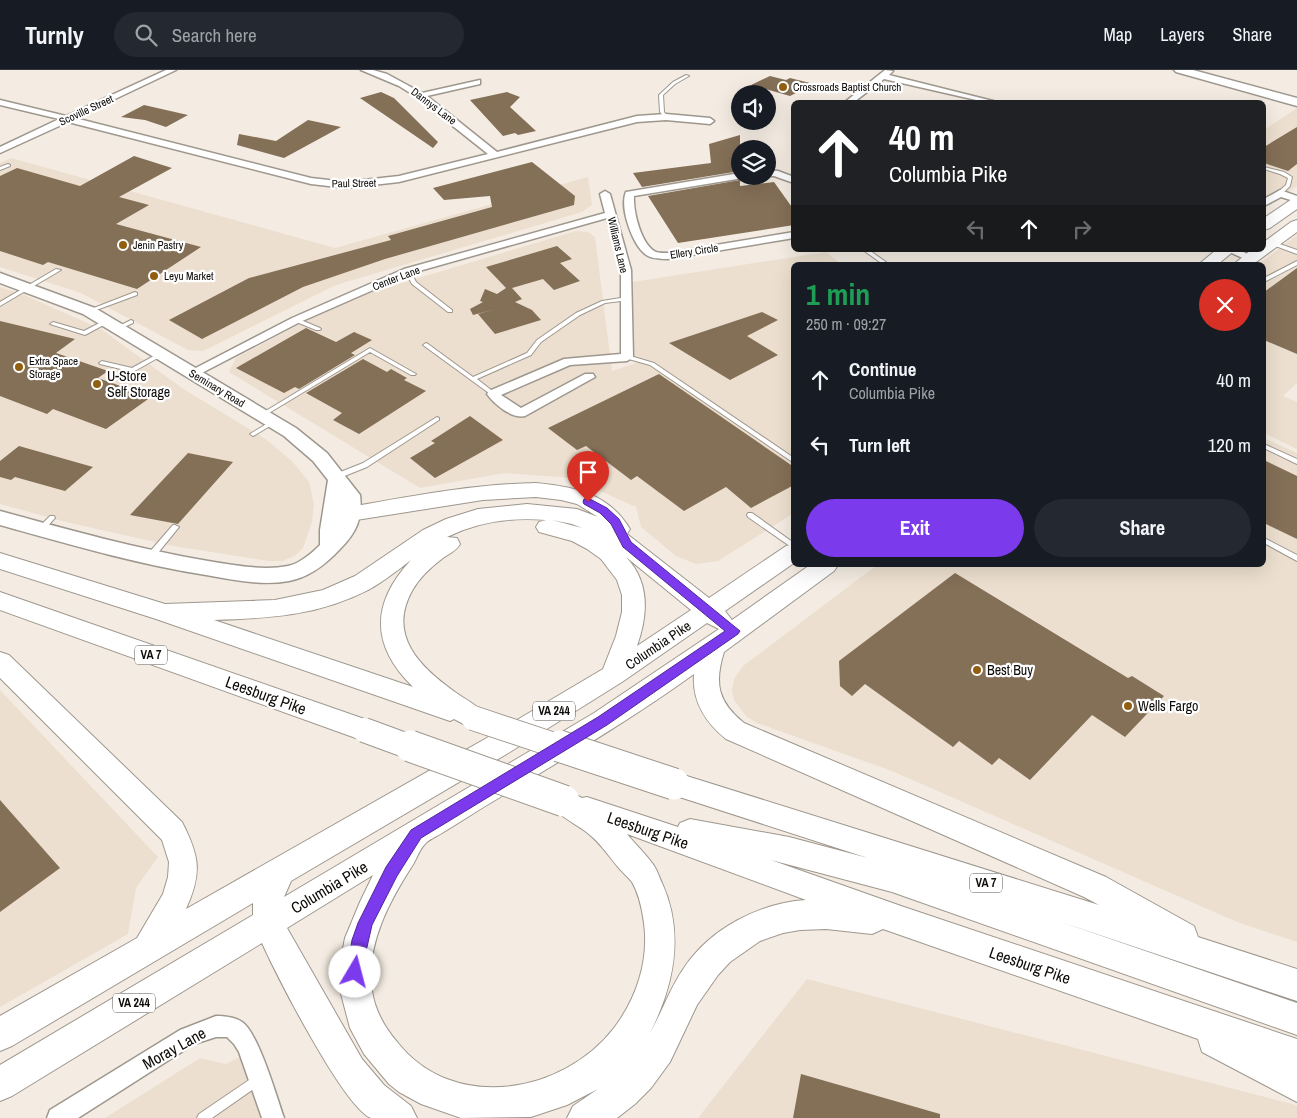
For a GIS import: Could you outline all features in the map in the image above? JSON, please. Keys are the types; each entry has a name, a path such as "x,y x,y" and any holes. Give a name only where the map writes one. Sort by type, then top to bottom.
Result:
{"main road":[{"path":"1266,224 1297,202"},
{"path":"1266,247 1297,225"},
{"path":"1211,262 1226,252"},
{"path":"350,514 501,490 545,490 570,495 604,510 615,522 627,544"},
{"path":"165,613 275,609 300,606 328,598 363,582 431,535 454,524 478,516 502,512 527,511 577,517 610,532 710,610 724,639 707,667 707,695 716,716 735,730 1095,887 1219,958"},
{"path":"472,718 424,683 400,655 394,637 392,620 395,602 401,588 424,559 459,539 479,532 515,526 552,528 590,540 620,564 628,575 633,592 634,610 626,643 613,675"},
{"name":"Columbia Pike","path":"0,1034 495,747 613,675 791,554"},
{"name":"VA 7","path":"0,561 165,613 472,718 1219,958 1297,985"},
{"name":"Columbia Pike","path":"0,1084 603,721 724,639 823,567"},
{"name":"Leesburg Pike","path":"0,601 564,801 615,825 1297,1056"},
{"path":"0,662 172,831 178,840 184,859 181,884 170,911 148,948"},
{"path":"416,834 386,880 365,923 355,972 355,991 368,1030 389,1060 412,1080 436,1094 468,1103 502,1106 543,1098 575,1084 599,1068 622,1044 635,1025 654,987 661,960 661,933 658,909 642,874 615,825"},
{"path":"615,825 789,850 892,878 1297,1019"},
{"path":"280,872 268,898 268,924 350,1071 372,1098 399,1118"},
{"path":"585,1118 617,1097 641,1073 672,1028 687,993 705,966 728,944 771,921 801,915 901,921"},
{"path":"1146,1004 1297,1085"}],"street":[{"name":"Scoville Street","path":"0,150 172,70"},
{"name":"Dannys Lane","path":"365,70 388,77 422,95 495,155"},
{"path":"851,100 891,70"},
{"path":"1180,70 1297,102"},
{"path":"882,76 984,100"},
{"path":"422,95 477,82"},
{"name":"Paul Street","path":"0,102 311,181 330,184 365,184 399,179 629,121 666,117 710,121"},
{"path":"776,173 791,179"},
{"name":"Ellery Circle","path":"731,177 629,194 632,224 649,251 658,256 668,256 791,236"},
{"path":"1266,201 1280,193 1297,198"},
{"name":"Williams Lane","path":"605,194 626,270 628,357"},
{"name":"Center Lane","path":"192,373 296,320 408,271 611,214"},
{"name":"Seminary Road","path":"0,278 119,324 161,354 290,432 320,457 350,495 352,503 350,514"},
{"path":"589,377 521,413 499,401 494,394 568,362 628,357"},
{"path":"330,545 336,479"},
{"path":"0,518 46,524 150,557 182,564 243,574 278,575 290,573 307,566 324,553 346,531 350,514"},
{"name":"Moray Lane","path":"58,1118 181,1041 199,1031 216,1027 231,1028 242,1035 247,1043 273,1118"}],"lane":[{"path":"666,117 662,112 661,95 674,83 687,76"},
{"path":"0,169 8,166"},
{"path":"1266,169 1282,173 1290,178 1288,186 1280,193"},
{"path":"869,252 884,262"},
{"path":"1258,253 1297,252"},
{"path":"1266,279 1297,263"},
{"path":"0,304 58,270"},
{"path":"408,271 414,283 450,310"},
{"path":"89,312 135,294"},
{"path":"473,379 529,354 539,341 578,314 604,302 627,299"},
{"path":"296,320 318,329"},
{"path":"53,324 86,333 119,324"},
{"path":"426,345 494,394"},
{"path":"253,434 267,419 370,350 413,374"},
{"path":"102,363 133,370 161,354"},
{"path":"628,357 652,364 791,458"},
{"path":"336,479 365,465 437,419"},
{"path":"1266,447 1297,462"},
{"path":"750,515 791,545"},
{"path":"150,557 175,527"},
{"path":"1266,541 1297,558"},
{"path":"203,1118 259,1078"}],"shaded area":[{"path":"1297,108 1297,186 1266,207 1266,129"},
{"path":"11,158 335,248 588,177 592,205 582,212 336,285 203,351 188,350 81,293 0,267 0,163"},
{"path":"576,231 588,232 595,237 612,371 642,361 627,357 626,283 826,252 838,262 791,262 791,515 718,561 696,564 676,556 641,527 636,507 571,478 505,473 420,488 229,372 236,358 345,300","holes":["646,362 652,364 781,455"]},
{"path":"1297,235 1297,383 1283,396 1297,402 1297,449 1266,434 1266,262 1262,262"},
{"path":"0,287 22,294 101,329 182,388 267,440 293,462 309,482 314,504 312,522 303,548 296,555 283,561 269,561 173,546 70,523 0,504"},
{"path":"1266,439 1297,453 1297,942 1237,922 892,771 757,723 747,717 734,700 732,691 734,679 743,666 874,567 1266,567"},
{"path":"0,690 158,857 136,888 128,934 0,1007"},
{"path":"807,979 1292,1104 1297,1106 1297,1118 698,1118"},
{"path":"246,1054 266,1118 105,1118 200,1058 226,1064"}],"building":[{"name":"Crossroads Baptist Church","path":"770,76 810,83 805,86 808,87 790,96 776,92 776,85 751,85"},
{"path":"381,92 394,98 438,142 433,148 360,98"},
{"path":"507,92 520,97 510,107 536,131 503,136 470,100"},
{"path":"144,105 188,115 166,127 145,120 121,117"},
{"path":"308,120 341,127 284,158 237,145 239,134 276,141"},
{"path":"1297,127 1297,164 1288,171 1266,164 1266,146"},
{"path":"740,135 740,140 731,140 731,172 642,187 633,173 711,163 709,144"},
{"path":"134,156 172,168 119,197 149,205 116,224 201,247 137,289 48,262 43,265 0,251 0,176 17,168 80,186"},
{"path":"532,162 575,196 574,205 385,259 303,287 202,339 169,320 249,278 391,240 388,236 492,207 490,196 444,200 433,188"},
{"path":"731,182 731,185 740,186 776,185 791,206 791,225 678,243 648,196"},
{"path":"557,246 572,259 560,263 580,281 554,290 543,279 512,288 522,299 515,302 532,310 541,320 495,334 478,314 496,309 473,315 470,309 483,302 480,301 485,289 497,294 506,288 486,267"},
{"path":"1297,268 1297,354 1266,341 1266,291"},
{"path":"762,312 778,320 747,336 778,355 730,380 669,343"},
{"path":"0,321 75,339 56,353 108,371 98,378 151,397 106,429 53,409 47,414 0,396"},
{"path":"306,328 336,342 354,332 372,340 351,353 355,355 299,389 295,387 284,393 236,368"},
{"path":"363,359 387,372 391,369 407,378 404,380 426,391 359,434 333,420 342,413 306,393"},
{"path":"659,374 791,465 791,487 751,508 726,487 684,511 637,476 631,480 586,446 577,450 548,428"},
{"path":"470,416 503,440 435,478 410,458 435,443 431,441"},
{"path":"19,446 93,467 65,491 15,477 11,480 0,477 0,461"},
{"path":"188,453 233,462 178,524 130,515"},
{"path":"1266,461 1297,476 1297,539 1266,524"},
{"name":"Best Buy","path":"955,573 1128,678 1132,676 1164,696 1125,737 1092,715 1030,780 999,758 992,765 959,741 953,747 865,684 852,696 840,686 839,661"},
{"path":"0,800 60,868 0,912"},
{"path":"801,1074 940,1114 940,1118 793,1118"}],"place":[{"name":"Crossroads Baptist Church","path":"783,87"},
{"name":"Jenin Pastry","path":"123,245"},
{"name":"Leyu Market","path":"154,276"},
{"name":"Extra Space Storage","path":"19,367"},
{"name":"U-Store Self Storage","path":"97,384"},
{"name":"Best Buy","path":"977,670"},
{"name":"Wells Fargo","path":"1128,706"}],"route":[{"path":"355,972 365,923 392,871 416,834 603,721 657,686 734,631 627,544 615,522 604,510 588,502"}]}
